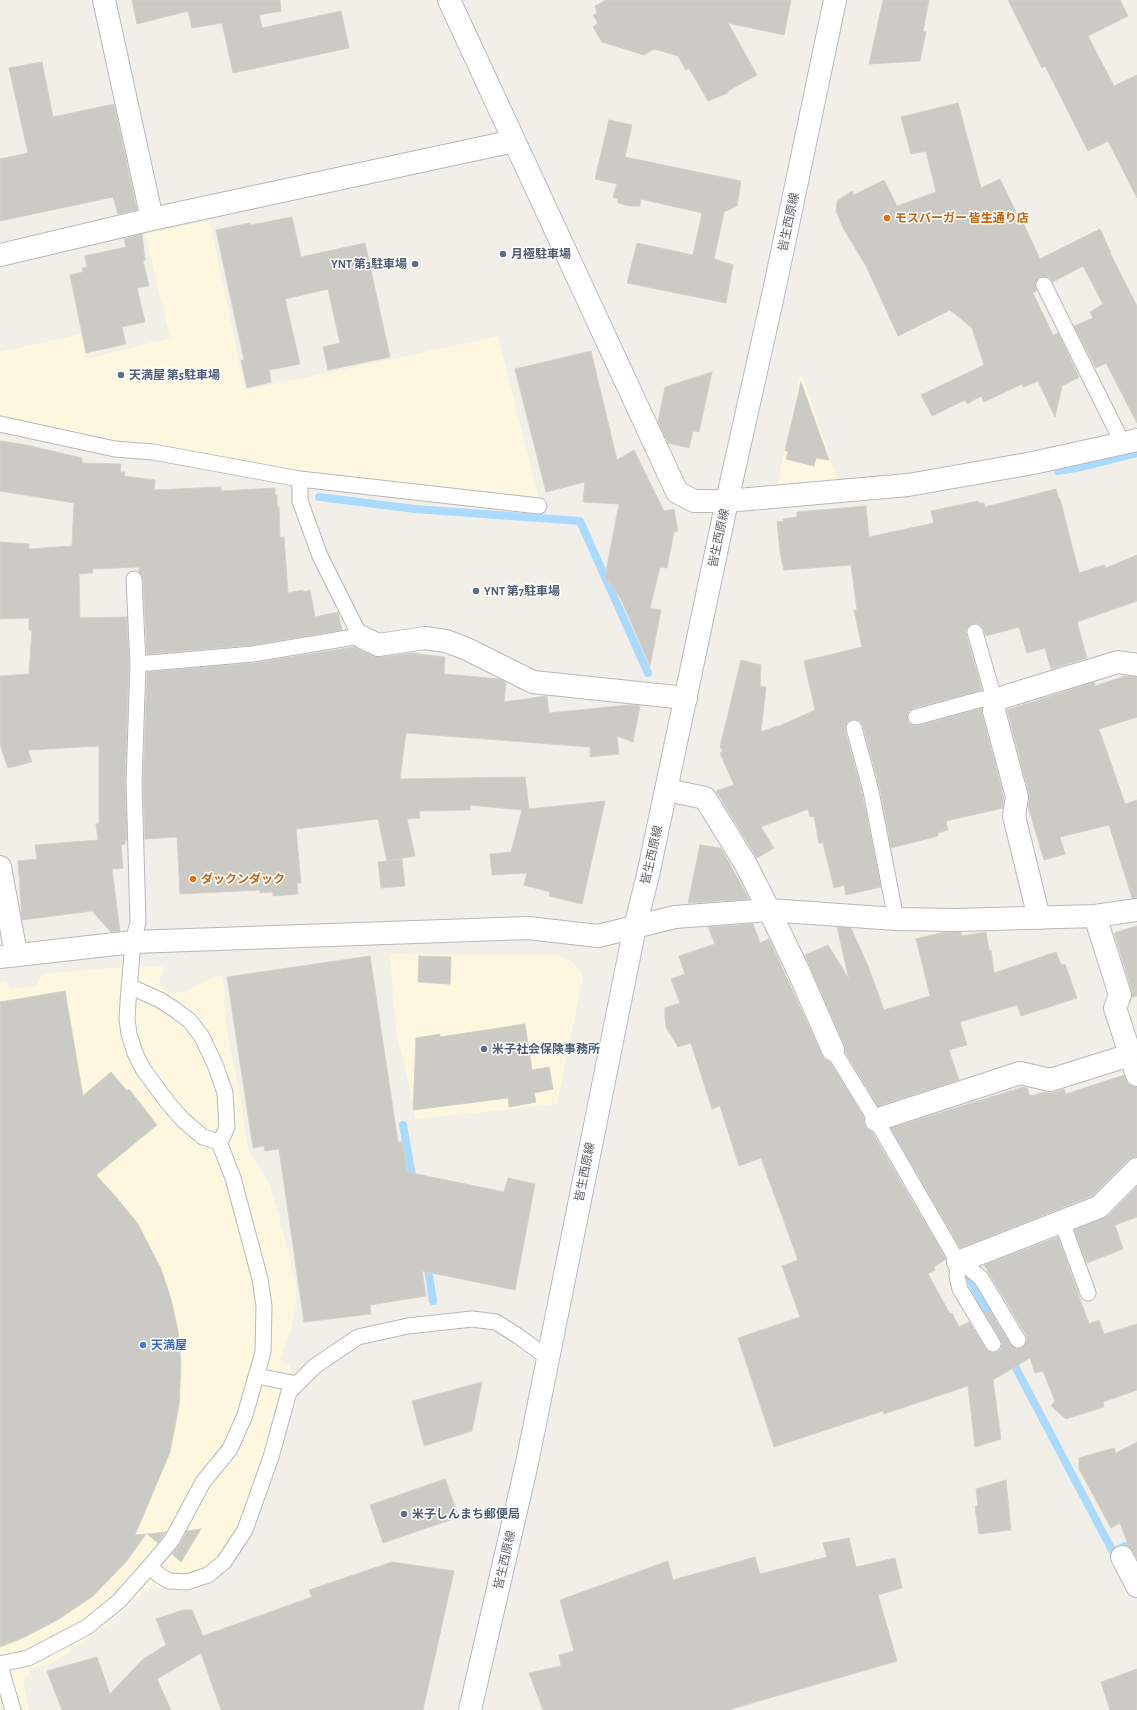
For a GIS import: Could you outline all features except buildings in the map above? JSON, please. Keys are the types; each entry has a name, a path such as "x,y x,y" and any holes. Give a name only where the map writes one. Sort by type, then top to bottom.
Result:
{"street":[{"path":"104,0 152,219"},
{"path":"449,0 677,492 694,501 727,501 908,485 1033,464 1130,442"},
{"name":"皆生西原線","path":"470,1710 528,1463 635,927 667,790 727,501 776,283 835,0"},
{"path":"0,255 152,219 514,141"},
{"path":"360,636 378,645 425,638 446,641 467,649 533,682 686,698"},
{"path":"1039,918 1014,816 1017,797 994,711 995,702 1010,695 1118,662 1137,665"},
{"path":"667,790 705,798 745,864 769,910 797,968 833,1050"},
{"path":"0,867 8,956 134,942 528,928 598,936 675,917 769,910 896,919 956,920 1095,916 1137,910"},
{"path":"876,1120 1020,1073 1050,1080 1134,1065 1115,1008 1120,995 1095,916"},
{"path":"958,1262 1099,1207 1137,1169"},
{"path":"1122,1557 1137,1586"}],"lane":[{"path":"1044,285 1130,442"},
{"path":"0,424 115,449 153,452 300,479 539,506"},
{"path":"138,664 253,654 360,636 320,556 300,502 300,479"},
{"path":"134,579 138,664 134,782 138,922 129,986 127,1019 129,1034 135,1053 143,1068 168,1103 183,1120 202,1137 219,1142"},
{"path":"916,717 982,699 995,702 975,632"},
{"path":"854,728 871,791 896,919"},
{"path":"129,986 160,1000 174,1009 190,1021 202,1038 216,1067 225,1093 227,1127 224,1136 219,1142"},
{"path":"833,1050 876,1120 958,1262 981,1278 1018,1340"},
{"path":"13,1710 0,1665 28,1658 87,1627 119,1601 172,1540 204,1482 230,1449 245,1415 257,1376 262,1352 264,1306 260,1279 233,1178 219,1142"},
{"path":"1062,1222 1088,1294"},
{"path":"958,1262 957,1276 960,1289 993,1344"},
{"path":"150,1566 159,1575 169,1581 187,1582 208,1575 224,1562 245,1530 271,1457 289,1392 315,1366 358,1337 408,1326 472,1319 496,1322 548,1358"},
{"path":"257,1376 297,1384"}],"shaded area":[{"name":"天満屋 第5駐車場","path":"210,220 245,390 498,336 539,499 317,475 246,460 117,442 0,418 0,352 81,334 87,359 170,338 145,234"},
{"path":"801,373 839,484 776,489"},
{"name":"米子社会保険事務所","path":"390,954 556,955 571,961 580,970 583,976 557,1104 415,1119 410,1088 396,1032"},
{"name":"天満屋","path":"164,967 164,972 159,979 160,984 167,991 174,993 183,992 211,978 223,976 226,1026 239,1090 248,1149 269,1183 279,1216 296,1285 296,1305 291,1331 280,1359 283,1363 290,1365 296,1405 286,1424 283,1440 249,1539 232,1564 220,1576 206,1585 192,1591 165,1589 152,1585 115,1618 79,1645 56,1661 32,1669 23,1682 29,1710 4,1710 0,1704 0,982 6,981 10,989 37,986 42,974 108,968"}],"waterway":[{"path":"1058,471 1081,467 1137,453"},
{"path":"319,497 415,509 580,521 648,673"},
{"path":"809,970 828,1006"},
{"path":"875,1096 913,1169"},
{"path":"403,1125 413,1182"},
{"path":"427,1263 433,1301"},
{"path":"964,1268 992,1322"},
{"path":"1010,1357 1113,1552 1125,1546 1130,1557"}],"place":[{"name":"モスバーガー 皆生通り店","path":"887,218"},
{"name":"月極駐車場","path":"503,254"},
{"name":"YNT 第3駐車場","path":"415,264"},
{"name":"天満屋 第5駐車場","path":"121,375"},
{"name":"YNT 第7駐車場","path":"476,591"},
{"name":"ダックンダック","path":"193,879"},
{"name":"米子社会保険事務所","path":"484,1049"},
{"name":"天満屋","path":"143,1345"},
{"name":"米子しんまち郵便局","path":"404,1514"}]}
